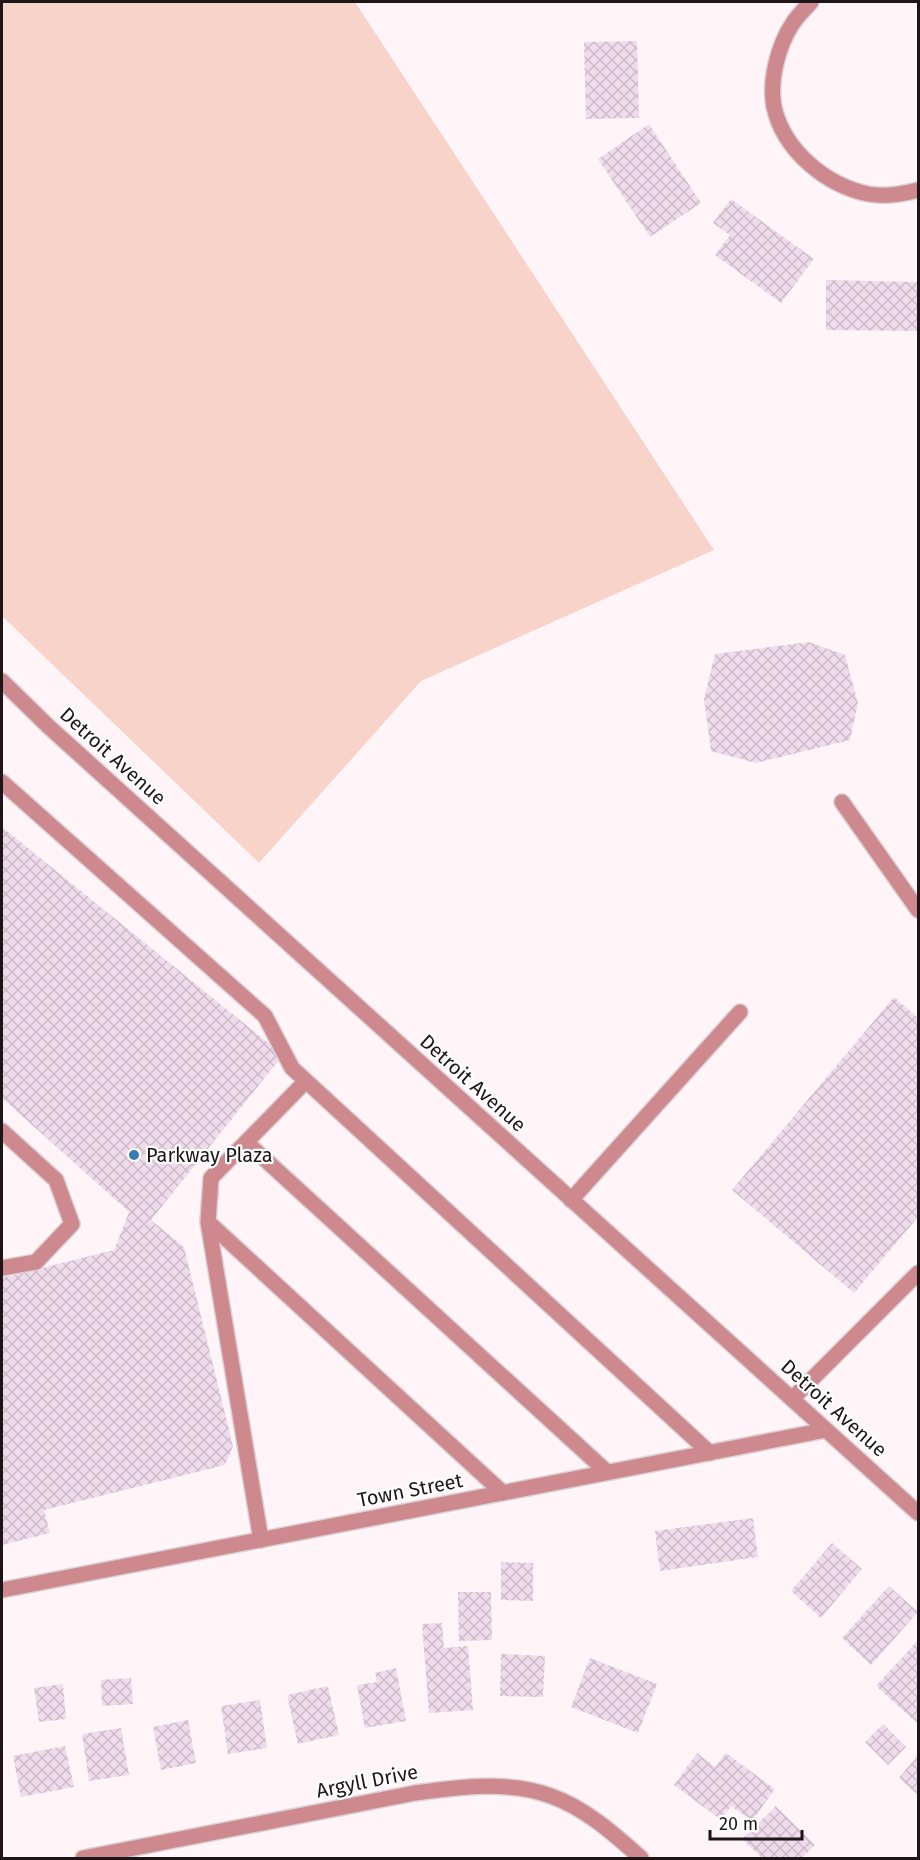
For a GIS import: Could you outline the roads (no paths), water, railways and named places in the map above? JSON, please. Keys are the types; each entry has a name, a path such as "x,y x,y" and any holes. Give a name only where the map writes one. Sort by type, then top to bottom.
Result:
{"street":[{"path":"811,2 792,24 779,53 773,85 774,106 781,125 796,150 817,171 842,186 870,194 901,194 918,189"},
{"name":"Detroit Avenue","path":"2,681 57,734 918,1513"},
{"path":"2,782 265,1016 292,1068 710,1453"},
{"path":"842,802 918,910"},
{"path":"571,1200 740,1012"},
{"path":"261,1540 208,1222 211,1178 306,1081"},
{"path":"2,1131 56,1180 72,1224 36,1262 2,1268"},
{"path":"246,1142 607,1472"},
{"path":"208,1222 503,1493"},
{"path":"792,1399 918,1273"},
{"name":"Town Street","path":"2,1590 826,1430"},
{"name":"Argyll Drive","path":"83,1858 415,1793 471,1787 517,1787 551,1796 585,1813 641,1858"}],"place":[{"name":"Parkway Plaza","path":"134,1155"}]}
